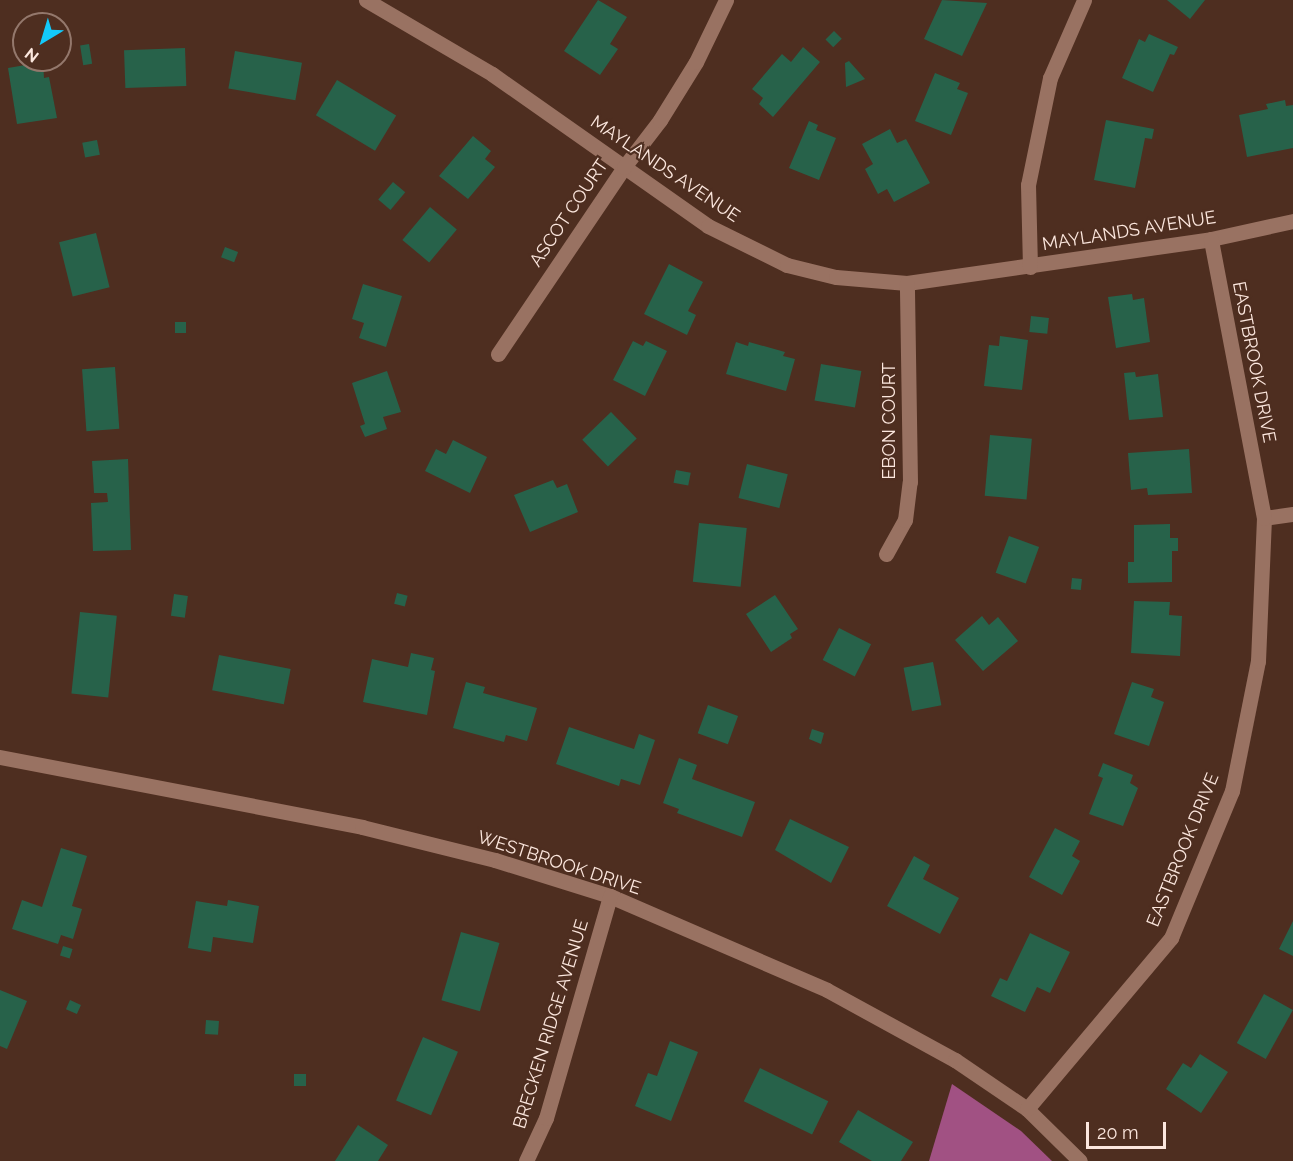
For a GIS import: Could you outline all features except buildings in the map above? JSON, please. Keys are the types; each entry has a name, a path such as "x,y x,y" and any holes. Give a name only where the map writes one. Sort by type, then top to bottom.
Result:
{"street":[{"name":"MAYLANDS AVENUE","path":"366,0 492,74 708,226 788,265 836,277 907,283 1211,239 1293,221"},
{"name":"ASCOT COURT","path":"498,354 624,167 660,120 696,62 726,0"},
{"path":"1030,267 1028,185 1050,78 1084,0"},
{"name":"EASTBROOK DRIVE","path":"1027,1109 1172,938 1227,801 1258,661 1264,518 1211,239"},
{"name":"EBON COURT","path":"886,554 905,520 910,482 907,283"},
{"path":"1264,518 1293,514"},
{"name":"WESTBROOK DRIVE","path":"0,757 362,827 495,860 609,896 827,990 955,1060 1027,1109 1080,1161"},
{"name":"BRECKEN RIDGE AVENUE","path":"526,1161 546,1119 609,896"}],"shaded area":[{"path":"952,1084 1021,1131 1052,1161 929,1161"}]}
